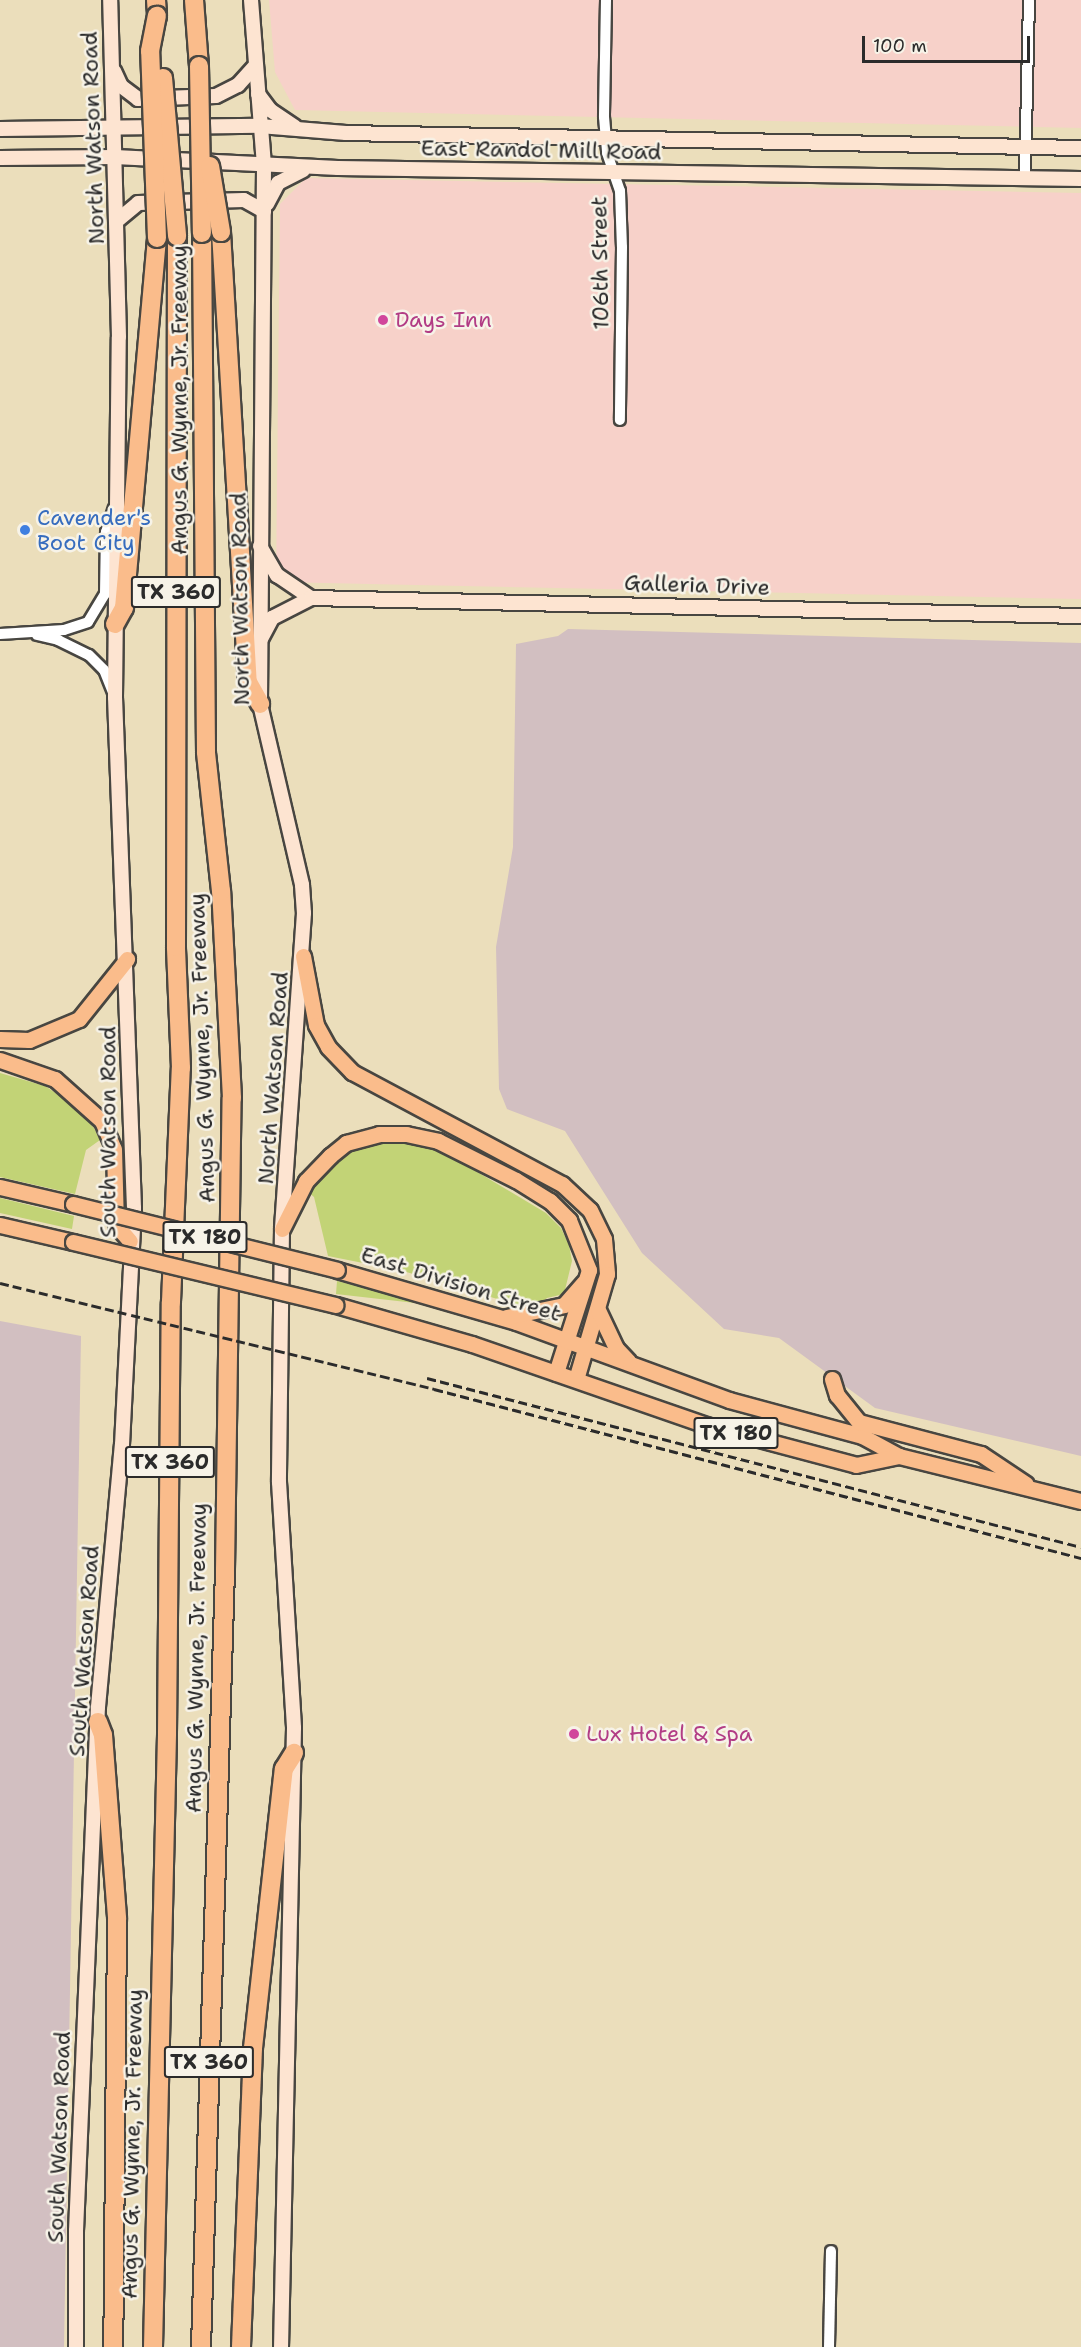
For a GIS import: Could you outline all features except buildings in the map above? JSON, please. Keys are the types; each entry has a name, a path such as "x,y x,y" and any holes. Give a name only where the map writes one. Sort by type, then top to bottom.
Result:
{"highway":[{"name":"Angus G. Wynne, Jr. Freeway","path":"194,0 201,108 206,752 221,891 232,1110 225,1570 201,2347"},
{"name":"Angus G. Wynne, Jr. Freeway","path":"153,2347 167,1733 171,1302 181,1068 176,947 177,236 157,8"},
{"path":"115,624 124,608 157,238 150,51 157,8"},
{"path":"201,108 221,232 248,682 260,704"},
{"path":"98,1722 104,1735 117,1919 113,2347"},
{"path":"241,2347 253,2048 284,1768 294,1753"}],"main road":[{"name":"North Watson Road","path":"110,0 118,220 115,697 127,959"},
{"name":"North Watson Road","path":"251,0 264,166 257,647 260,704 302,885 303,956 282,1229"},
{"path":"111,66 121,86 138,99 216,96 238,85 255,66"},
{"path":"258,94 270,110 299,129"},
{"name":"East Randol Mill Road","path":"0,129 260,126 606,139 1081,148"},
{"name":"East Randol Mill Road","path":"0,158 115,157 313,168 615,174 1081,178"},
{"path":"118,220 138,202 244,200 264,212 278,183 288,175 313,168"},
{"path":"259,543 277,575 312,598"},
{"path":"257,647 272,618 312,598"},
{"name":"Galleria Drive","path":"312,598 1081,616"},
{"path":"303,956 316,1025 328,1047 352,1072 543,1172 585,1204 600,1227 606,1253 607,1274 576,1379"},
{"path":"0,1039 29,1040 79,1019 127,959"},
{"name":"South Watson Road","path":"76,2347 76,2220 98,1722 122,1445 130,1241 134,1208 127,959"},
{"path":"0,1060 55,1080 102,1122 114,1149 116,1225 130,1241"},
{"path":"281,2347 294,1753 279,1482 282,1229 306,1181 346,1143 380,1134 406,1134 438,1142 476,1160 561,1210 581,1243 587,1277 556,1373"},
{"name":"East Division Street","path":"0,1187 337,1270 502,1318 729,1400 862,1436 899,1456 1081,1501"},
{"name":"East Division Street","path":"0,1225 336,1305 576,1379 706,1425 856,1465 899,1456"},
{"path":"502,1318 564,1305 587,1277"},
{"path":"598,1310 616,1348 632,1365"},
{"path":"832,1379 837,1395 859,1422 981,1454 1033,1489"}],"street":[{"name":"106th Street","path":"606,0 606,139 620,191 622,247 620,420"},
{"path":"1025,176 1029,0"},
{"path":"0,634 28,633 88,622 99,609 105,594 106,532 116,503"},
{"path":"28,633 58,640 89,655 104,670 115,697"},
{"path":"829,2347 831,2251"}],"shaded area":[{"path":"269,0 1081,0 1081,128 295,110 275,72"},
{"path":"306,178 1081,193 1081,599 276,582 280,204"},
{"path":"568,629 1081,643 1081,1456 875,1408 779,1338 724,1329 642,1253 565,1131 507,1109 499,1089 496,947 513,847 516,644 558,636"},
{"path":"0,1321 81,1336 64,2347 0,2347"}],"green space":[{"path":"0,1073 45,1086 70,1102 94,1128 100,1140 86,1150 75,1194 0,1177"},
{"path":"384,1139 401,1139 437,1148 546,1213 561,1228 569,1245 572,1261 564,1294 547,1298 536,1307 524,1307 403,1271 328,1256 314,1197 308,1192 317,1178 347,1152"},
{"path":"0,1198 74,1216 72,1229 0,1213"},
{"path":"337,1281 416,1300 415,1303 336,1294"}],"railway":[{"path":"0,1283 434,1389 1081,1558"},
{"path":"427,1378 1081,1547"}],"place":[{"name":"Days Inn","path":"383,320"},
{"name":"Cavender's Boot City","path":"25,530"},
{"name":"Lux Hotel & Spa","path":"574,1734"}]}
